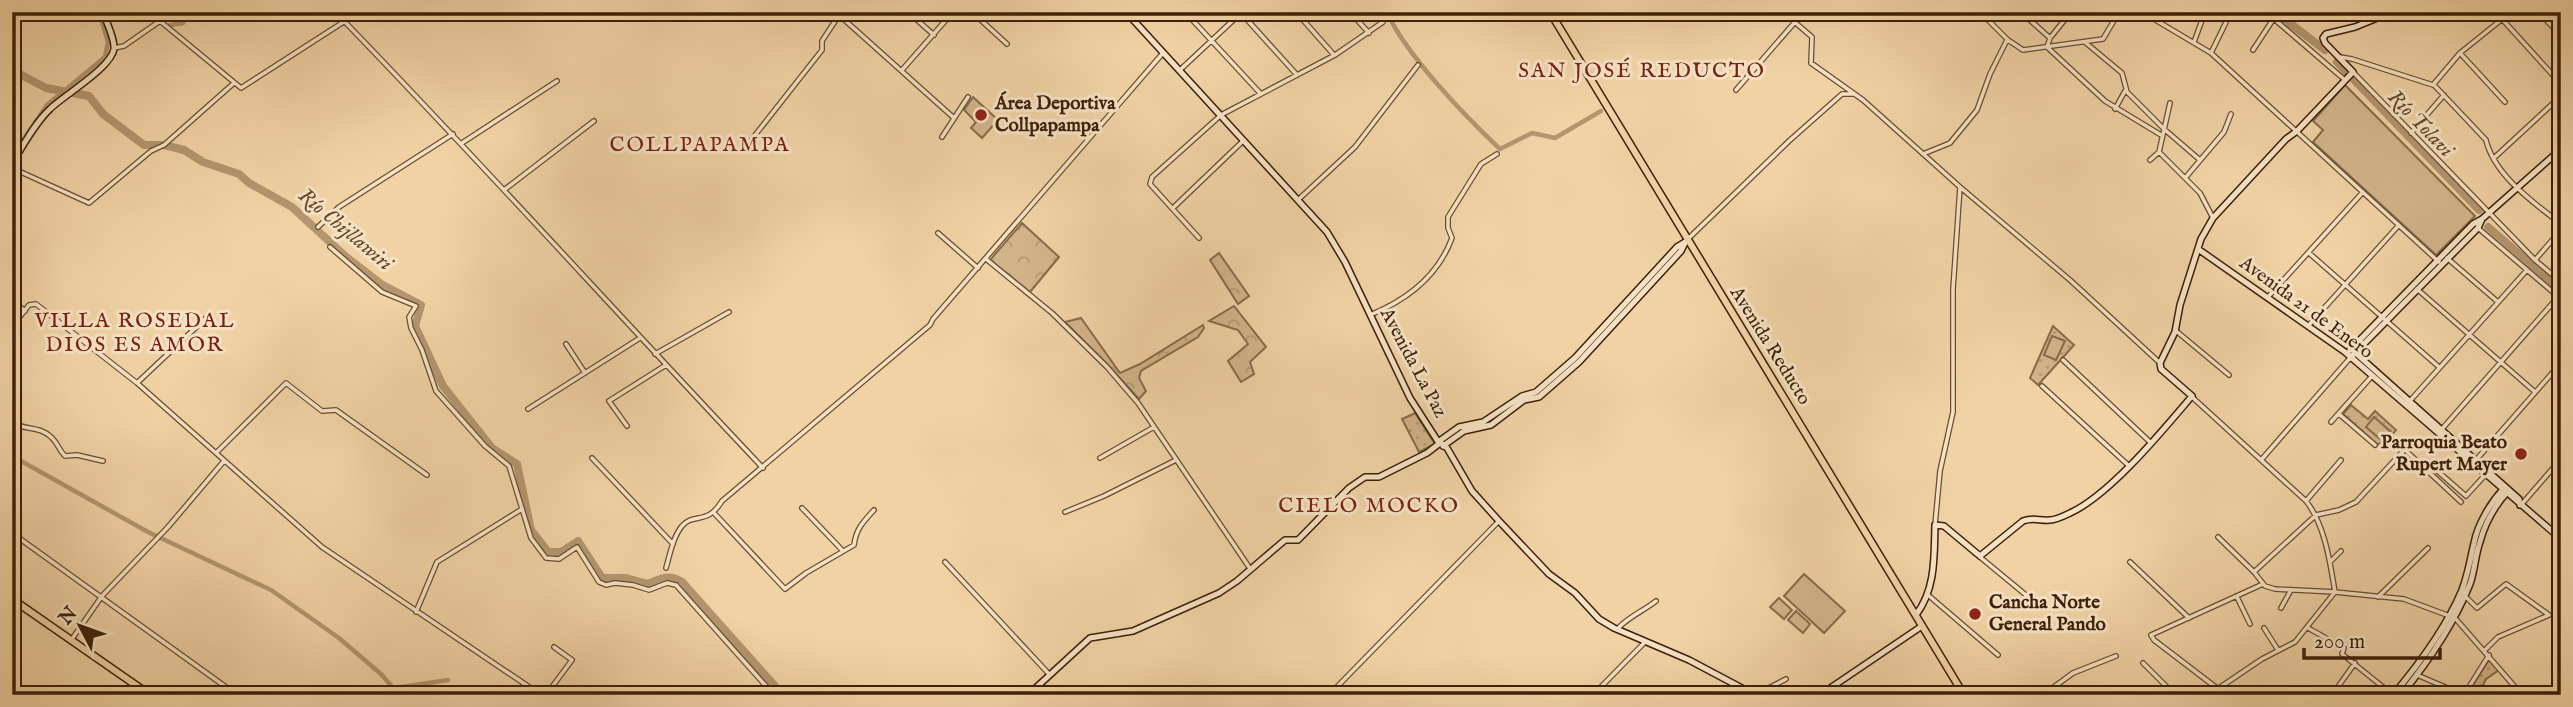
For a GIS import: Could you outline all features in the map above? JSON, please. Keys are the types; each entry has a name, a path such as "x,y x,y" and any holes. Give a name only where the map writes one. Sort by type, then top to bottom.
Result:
{"main road":[{"path":"12,166 40,119 104,64 114,48 103,12"},
{"name":"Avenida La Paz","path":"1126,12 1327,232 1345,262 1410,398 1472,491 1499,521 1549,573 1575,593 1599,619 1617,630 1689,660 1755,695"},
{"name":"Avenida Reducto","path":"1550,12 1964,695"},
{"path":"1916,615 1928,595 1933,578 1935,524 1944,526 1980,556 2023,521 2036,518 2049,520 2080,508 2151,443 2192,396 2161,369 2160,363 2175,330 2198,249 2213,218 2353,72 2325,43 2323,38 2326,34 2354,27 2392,12"},
{"path":"2384,318 2417,289 2473,224 2521,186 2561,149"},
{"path":"12,188 15,200 12,209"},
{"path":"2351,354 2439,262 2447,258 2478,228 2482,219"},
{"path":"1028,695 1090,638 1133,631 1219,593 1251,570 1285,540 1298,540 1349,488 1365,477 1379,477 1464,431 1490,425 1513,405 1539,397 1681,251 1687,241"},
{"name":"Avenida 21 de Enero","path":"2198,249 2267,299 2351,354 2561,539"},
{"name":"Avenida 21 de Enero","path":"2351,354 2372,376 2407,404"},
{"path":"2401,695 2452,617 2463,595 2474,541 2487,510 2506,490"},
{"path":"12,598 150,695"},
{"path":"1820,695 1923,626"},
{"path":"2393,695 2415,673"}],"street":[{"path":"74,12 79,16 85,12"},
{"path":"114,48 124,46 160,21 241,88 359,12"},
{"path":"908,12 934,35"},
{"path":"902,70 953,12"},
{"path":"972,12 1007,44"},
{"path":"1185,12 1260,93"},
{"path":"1350,12 1369,33"},
{"path":"1199,238 1150,184 1152,177 1221,115 1335,55 1385,19 1383,12"},
{"path":"1735,12 1740,18 1747,12"},
{"path":"1783,12 1812,37 1811,63 1855,94 2070,280 2160,363"},
{"path":"1980,12 2008,40 2023,50 2103,39 2119,12"},
{"path":"2021,12 2050,38"},
{"path":"2047,47 2050,38 2071,12"},
{"path":"2142,12 2211,53 2439,262"},
{"path":"2194,42 2205,12"},
{"path":"2211,53 2231,12"},
{"path":"2266,12 2344,80"},
{"path":"2433,85 2460,53 2511,12"},
{"path":"2538,12 2561,35"},
{"path":"1180,70 1241,13 1297,75"},
{"path":"1299,13 1335,55"},
{"path":"752,139 822,50 822,41 840,14 954,118"},
{"path":"2253,50 2274,18"},
{"path":"2501,19 2561,84"},
{"path":"345,22 462,143 763,468"},
{"path":"1736,90 1795,22"},
{"path":"1923,154 1950,143 1977,110 1990,74 2008,40"},
{"path":"2085,43 2122,73 2126,89 2164,129 2200,160"},
{"path":"2047,47 2115,109 2161,135"},
{"path":"666,568 682,526 715,514 722,501 930,325 933,318 1164,53"},
{"path":"2460,53 2505,102"},
{"path":"2327,63 2336,55 2433,85 2486,140 2494,158 2516,188 2561,224"},
{"path":"1299,199 1355,147 1418,65"},
{"path":"2353,72 2535,260 2561,282"},
{"path":"462,143 557,81"},
{"path":"12,166 89,203 151,151 164,145 234,83"},
{"path":"2115,109 2126,89"},
{"path":"1687,241 1789,141 1842,94 1855,94"},
{"path":"2412,132 2445,96"},
{"path":"2494,158 2561,96"},
{"path":"942,137 968,97"},
{"path":"2150,160 2159,152 2170,103"},
{"path":"2186,177 2224,132 2231,114"},
{"path":"505,190 594,121"},
{"path":"318,227 339,207 453,134"},
{"path":"1173,208 1244,141"},
{"path":"2159,152 2200,192 2213,218"},
{"path":"1370,315 1388,308 1410,294 1441,263 1452,238 1448,217 1481,164 1497,154"},
{"path":"1935,524 1940,471 1952,412 1953,289 1960,187"},
{"path":"2267,299 2363,192"},
{"path":"2308,326 2399,225"},
{"path":"2440,432 2560,298 2478,228"},
{"path":"2535,260 2561,230"},
{"path":"937,233 978,268"},
{"path":"330,247 382,292 416,306 409,317 411,328 422,350 436,391 485,446 509,466 531,538 546,558 559,559 577,547 599,582 606,585 633,585 649,590 667,583 676,584 774,695"},
{"path":"2309,253 2440,367"},
{"path":"2447,258 2498,302"},
{"path":"986,259 1052,313 1138,402 1251,570"},
{"path":"2407,404 2526,270"},
{"path":"2417,289 2535,392"},
{"path":"12,300 25,310"},
{"path":"12,327 29,305 36,304 137,383 323,547 541,695"},
{"path":"655,354 729,312"},
{"path":"137,383 206,318"},
{"path":"2175,330 2229,375"},
{"path":"528,409 640,338"},
{"path":"566,344 585,373"},
{"path":"2262,460 2351,354"},
{"path":"2063,360 2151,443"},
{"path":"2474,462 2561,363"},
{"path":"627,426 609,401 666,365"},
{"path":"2332,422 2372,376"},
{"path":"216,453 286,383 322,411 336,410 427,475"},
{"path":"2042,386 2128,465"},
{"path":"2192,396 2306,501 2316,515 2330,562 2335,592 2295,642 2277,650 2219,688"},
{"path":"2339,414 2375,445"},
{"path":"12,423 25,429 36,429 51,437 65,456 76,455 103,461"},
{"path":"1100,458 1154,427"},
{"path":"2390,436 2461,502"},
{"path":"2254,572 2316,515 2339,510 2356,502 2405,449"},
{"path":"592,458 673,544"},
{"path":"2520,505 2561,459"},
{"path":"1065,512 1177,460"},
{"path":"2306,501 2341,460"},
{"path":"72,639 102,596 224,461"},
{"path":"2420,463 2434,468 2466,496"},
{"path":"2555,465 2561,470"},
{"path":"2455,508 2486,473"},
{"path":"802,508 842,550"},
{"path":"416,612 437,562 522,509"},
{"path":"715,514 785,589 853,545 860,524 874,510"},
{"path":"1329,695 1499,521"},
{"path":"12,533 237,695"},
{"path":"2218,537 2263,584 2275,589 2335,592 2404,600 2452,617 2487,652 2522,695"},
{"path":"2378,597 2428,548"},
{"path":"2330,562 2341,551"},
{"path":"1980,556 2032,600"},
{"path":"945,562 1049,674"},
{"path":"2130,562 2189,618"},
{"path":"2224,694 2187,667 2151,635 2263,584"},
{"path":"2415,673 2464,695 2498,637 2549,615 2506,584 2477,608 2463,595"},
{"path":"2281,608 2291,590"},
{"path":"1928,595 1998,655"},
{"path":"2237,597 2250,624"},
{"path":"1617,630 1622,622 1642,613 1656,601"},
{"path":"2264,628 2277,650"},
{"path":"2307,628 2344,648 2342,654 2393,695"},
{"path":"1593,695 1645,642"},
{"path":"547,695 572,660 554,647"},
{"path":"2043,695 2073,673 2116,656"},
{"path":"2143,663 2175,695"},
{"path":"2332,695 2355,663"},
{"path":"1762,695 1765,690 1786,679"},
{"path":"2552,695 2561,688"}],"green space":[{"path":"2345,85 2475,216 2436,255 2313,142 2323,130 2313,121"},
{"name":"Área Deportiva Collpapampa","path":"973,97 998,120 982,138 971,128 976,122 964,110"},
{"path":"1022,223 1059,257 1030,292 990,260"},
{"path":"1219,253 1249,296 1238,304 1210,260"},
{"path":"1234,306 1266,347 1250,362 1254,374 1241,382 1228,361 1248,344 1238,330 1209,321"},
{"path":"1081,318 1120,373 1140,364 1203,325 1204,328 1198,337 1141,371 1139,378 1146,391 1139,399 1065,322"},
{"path":"2053,326 2074,345 2038,385 2030,378"},
{"path":"2052,336 2065,341 2056,360 2044,355"},
{"path":"2351,405 2368,419 2375,411 2396,430 2392,435 2389,433 2378,445 2343,414"},
{"path":"1415,413 1435,444 1419,452 1402,419"},
{"path":"2374,417 2390,431 2381,440 2366,427"},
{"path":"1804,574 1845,611 1824,633 1784,596"},
{"path":"1779,598 1792,610 1784,619 1770,607"},
{"path":"1796,611 1810,624 1803,633 1788,620"},
{"path":"2489,660 2499,670 2486,679 2483,685 2471,688"}],"waterway":[{"path":"12,156 47,105 105,57 108,42 99,12"},
{"path":"170,25 183,23 187,12"},
{"path":"1387,12 1407,47 1454,103 1500,149 1532,133 1555,138 1601,111"},
{"name":"Río Tolavi","path":"2275,12 2325,50"},
{"name":"Río Tolavi","path":"2337,62 2479,210"},
{"name":"Río Chijllawiri","path":"12,70 46,88 89,96 103,114 144,145 164,145 184,150 203,162 239,174 249,183 292,207 345,256 381,284 421,305 415,326 443,386 492,448 517,464 531,530 548,552 561,552 578,541 602,578 626,578 648,584 669,578 682,582 783,695"},
{"name":"Río Tolavi","path":"2488,227 2561,290"},
{"path":"12,456 148,532 271,590 339,638 382,675 399,695"},
{"path":"395,688 448,680"}],"place":[{"name":"Área Deportiva Collpapampa","path":"981,115"},
{"name":"Parroquia Beato Rupert Mayer","path":"2521,454"},
{"name":"Cancha Norte General Pando","path":"1975,614"}],"district":[{"name":"SAN JOSÉ REDUCTO","path":"1642,71"},
{"name":"COLLPAPAMPA","path":"700,145"},
{"name":"VILLA ROSEDAL DIOS ES AMOR","path":"135,333"},
{"name":"CIELO MOCKO","path":"1369,506"}]}
